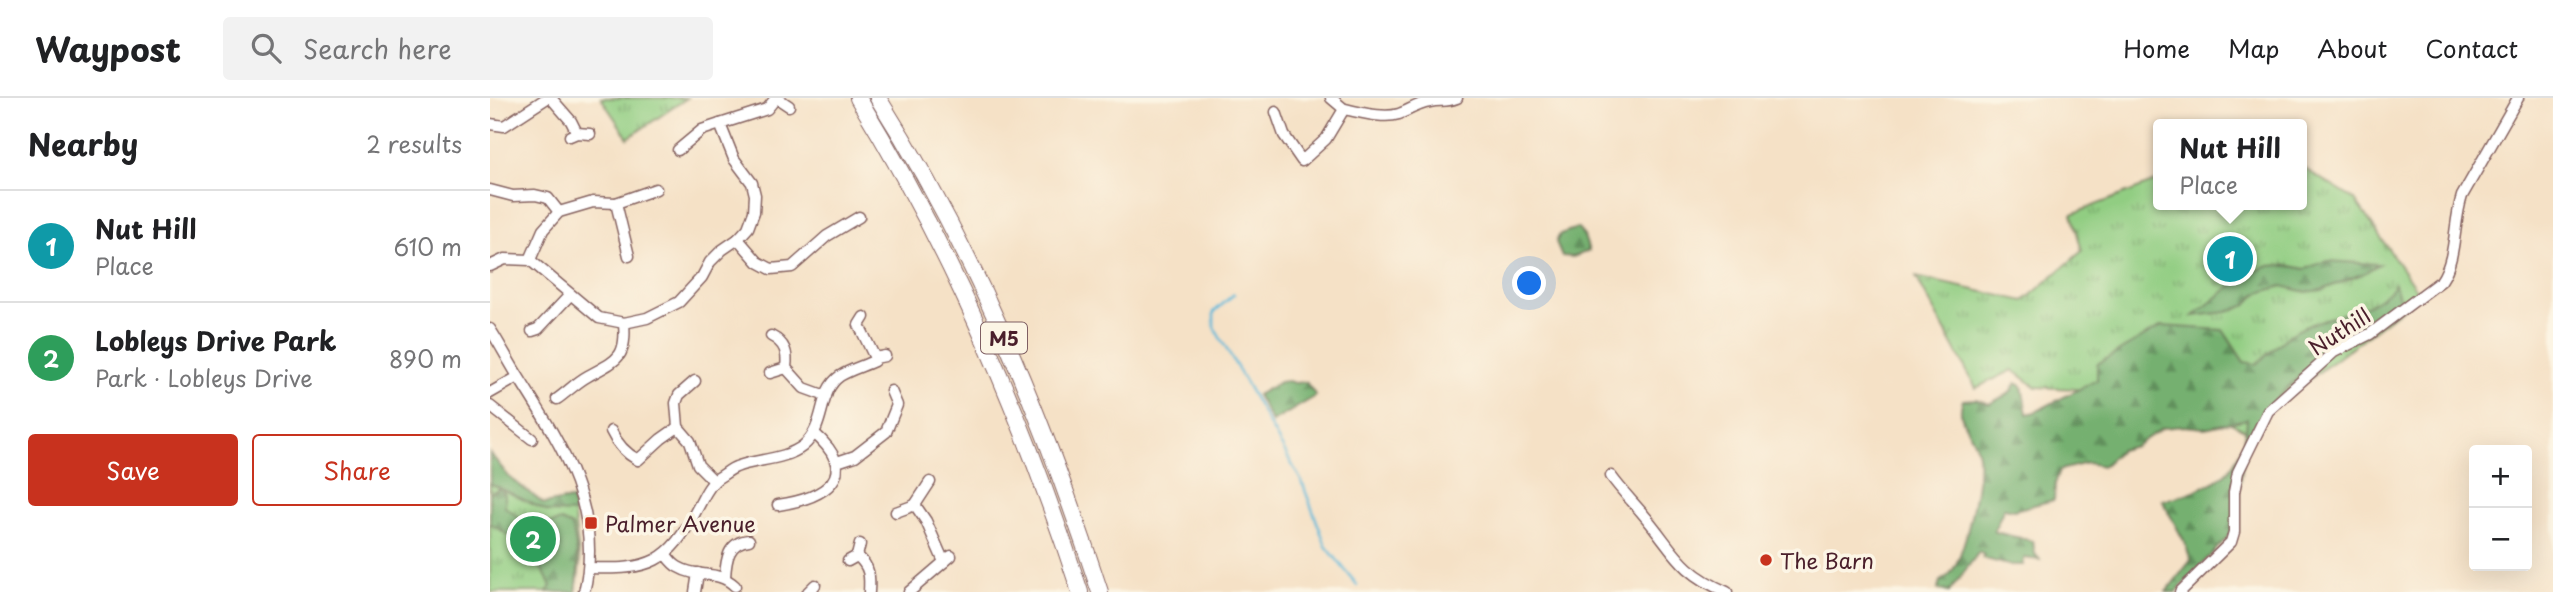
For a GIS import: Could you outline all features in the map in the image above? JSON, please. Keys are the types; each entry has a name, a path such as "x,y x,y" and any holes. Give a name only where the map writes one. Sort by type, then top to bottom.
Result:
{"highway":[{"name":"M5","path":"858,98 887,144 946,260 1012,401 1080,592"},
{"name":"M5","path":"878,98 964,250 1027,391 1064,484 1100,592"}],"street":[{"path":"490,124 504,126 549,98 571,121 573,134 590,134"},
{"path":"676,151 702,130 767,109 777,98 789,106"},
{"path":"1331,98 1344,109 1389,116 1400,114 1414,101 1434,100 1445,103 1457,98"},
{"name":"Nuthill","path":"2180,592 2231,542 2238,471 2268,411 2334,352 2370,334 2441,281 2447,272 2456,214 2462,196 2518,98"},
{"path":"1276,113 1283,135 1302,161 1326,139 1344,109"},
{"path":"490,266 505,259 530,260 598,318 624,323 647,318 679,302 702,277 710,262 748,228 754,212 755,195 752,183 734,159 720,124"},
{"path":"530,260 542,230 559,212 593,202 616,203 656,189"},
{"path":"490,190 513,196 535,195 548,198 559,212"},
{"path":"616,203 625,251"},
{"path":"738,239 758,262 771,269 792,267 827,236 860,218"},
{"path":"532,331 538,329 570,295"},
{"path":"557,399 579,387 620,357 625,342 624,323"},
{"path":"590,568 642,566 666,555 687,530 714,481 735,467 802,446 820,423 829,387 839,376 880,357 858,323"},
{"path":"490,329 573,469 585,519 590,568 584,592"},
{"path":"779,338 788,354 786,368"},
{"path":"786,368 804,388 825,396"},
{"path":"769,373 786,368"},
{"path":"490,393 518,377"},
{"path":"692,384 679,395 676,403 678,427 690,441 698,465 714,481"},
{"path":"836,462 855,456 886,432 895,399"},
{"path":"490,406 519,421 532,439"},
{"path":"613,435 638,465 661,439 678,427"},
{"path":"778,505 791,507 817,494 831,485 837,473 836,462 825,443 814,433"},
{"path":"1611,475 1678,560 1704,581 1727,592"},
{"path":"896,512 915,505 930,482"},
{"path":"909,592 947,559 915,505"},
{"path":"725,577 726,558 745,541"},
{"path":"860,544 853,558 864,561 870,574 869,592"},
{"path":"666,555 677,567 725,577 735,586"},
{"path":"695,592 698,573"}],"green space":[{"path":"601,98 687,98 628,138"},
{"path":"2307,170 2355,200 2420,295 2268,411 2254,435 2213,414 2115,391 2036,387 2013,370 1976,388 1916,277 2024,301 2082,251 2072,214 2153,183 2153,210 2307,210"},
{"path":"1577,228 1584,236 1589,251 1573,257 1562,256 1556,242 1560,234"},
{"path":"2326,261 2379,264 2322,290 2306,292 2282,286 2256,294 2247,305 2227,312 2193,316 2234,284 2266,266 2286,265 2305,269"},
{"path":"2395,284 2401,304 2367,328 2327,350 2268,406 2245,450 2233,528 2227,538 2176,592 2166,592 2191,560 2162,500 2197,490 2223,476 2236,460 2242,446 2247,419 2205,428 2163,428 2135,446 2120,450 2103,466 2087,463 2060,470 2055,484 2054,500 2014,510 2004,508 1994,531 2033,542 2035,554 2040,560 2024,558 2023,565 2008,565 1982,558 1984,555 1979,552 1949,592 1938,589 1940,581 1949,575 1961,552 1971,518 1977,481 1978,455 1961,415 1963,400 1976,399 1989,404 2010,393 2016,383 2022,386 2027,414 2035,412 2097,380 2097,364 2162,326 2223,330 2244,362 2256,364 2293,333 2373,302"},
{"path":"1280,382 1306,382 1316,396 1272,422 1257,395"},
{"path":"490,453 509,477 544,504 572,499 580,564 576,592 490,592"},
{"path":"490,453 509,477 544,504 572,499 574,513 548,512 502,489 505,507 534,528 561,521 572,526 578,575 576,592 547,592 551,586 533,557 490,523 490,493 500,488 490,484"}],"waterway":[{"path":"1234,294 1214,312 1214,327 1302,482 1326,546 1357,585"}],"place":[{"name":"Nut Hill","path":"2230,259"},
{"name":"Palmer Avenue","path":"591,523"},
{"name":"Lobleys Drive Park","path":"533,539"},
{"name":"The Barn","path":"1766,560"}]}
